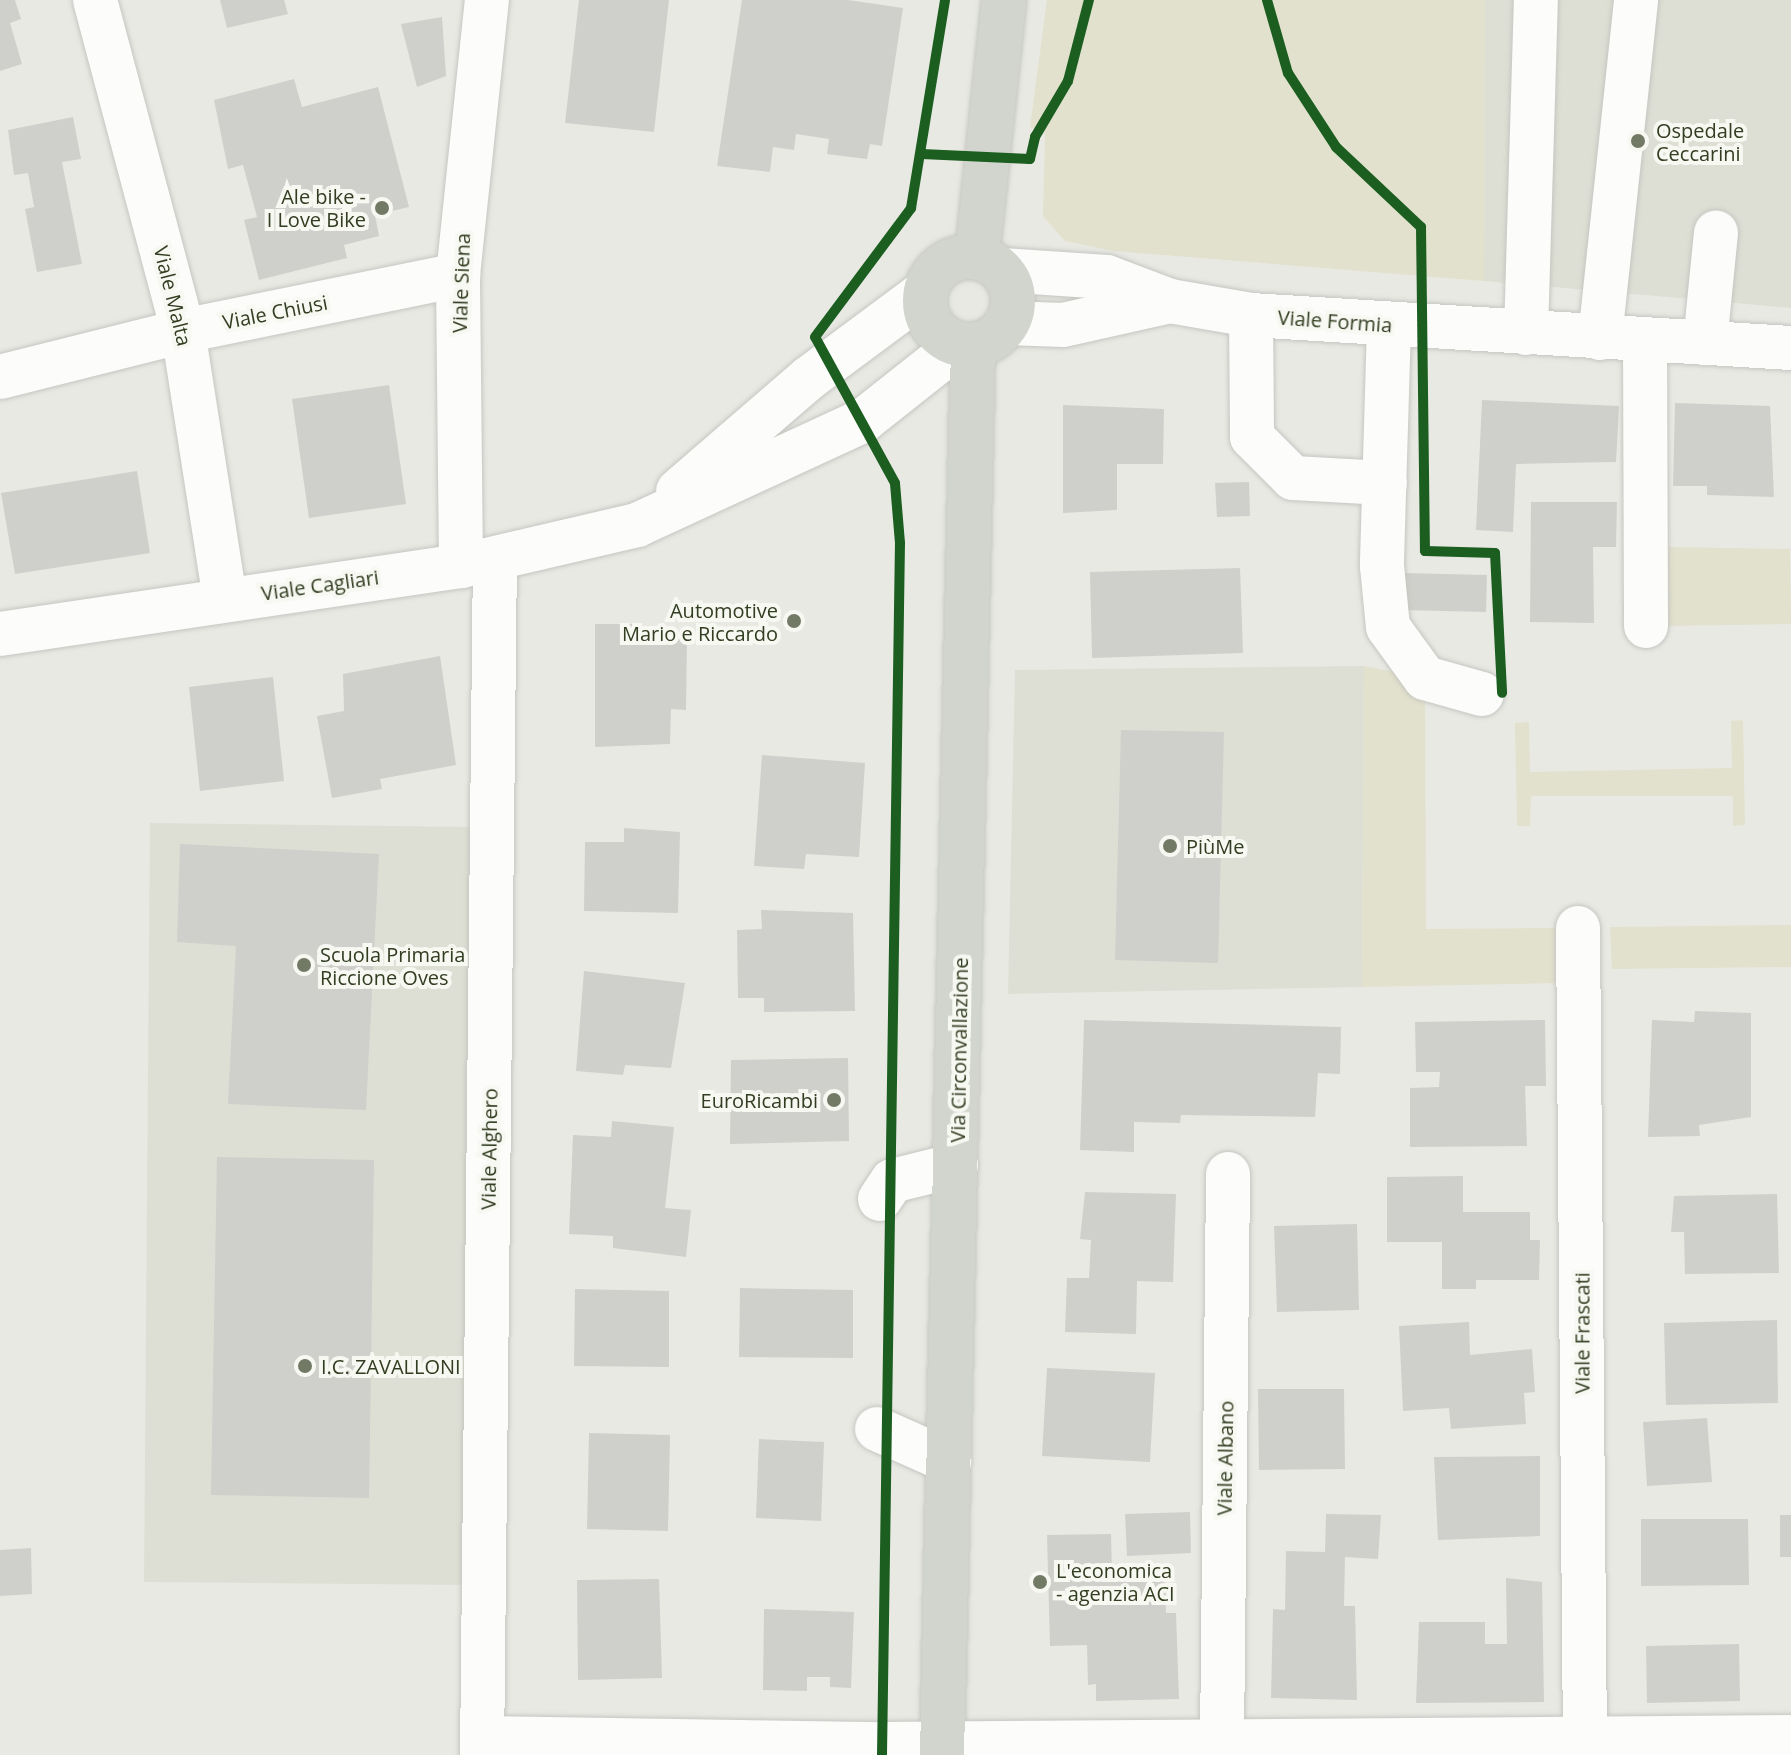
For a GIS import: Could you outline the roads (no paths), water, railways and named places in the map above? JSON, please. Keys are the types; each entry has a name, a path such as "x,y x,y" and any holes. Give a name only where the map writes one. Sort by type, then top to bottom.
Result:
{"main road":[{"name":"Via Circonvallazione","path":"942,1749 980,337 1013,296 990,264 1004,0"},
{"path":"980,337 936,331 925,292 938,268 990,264"}],"street":[{"name":"Viale Malta","path":"95,0 183,331 225,598"},
{"name":"Viale Siena","path":"478,563 458,275 487,0"},
{"path":"1526,333 1536,0"},
{"path":"1600,338 1636,0"},
{"path":"1705,343 1716,233"},
{"name":"Viale Formia","path":"990,264 1107,277 1170,301 1251,315 1791,348"},
{"name":"Viale Chiusi","path":"0,377 183,331 458,275"},
{"name":"Viale Cagliari","path":"637,525 809,378 925,292"},
{"name":"Viale Formia","path":"980,337 1063,325 1170,301"},
{"path":"1251,315 1252,437 1293,478 1385,483"},
{"path":"1389,325 1382,566 1388,627 1425,678 1482,694"},
{"name":"Viale Cagliari","path":"0,634 225,598 478,563 637,525 864,420 980,337"},
{"path":"1645,340 1646,626"},
{"name":"Viale Alghero","path":"478,563 483,1746 942,1749 1222,1741 1791,1737"},
{"name":"Viale Frascati","path":"1578,928 1585,1739"},
{"path":"880,1199 892,1181 956,1165"},
{"name":"Viale Albano","path":"1222,1741 1228,1174"},
{"path":"877,1429 949,1461"}],"place":[{"name":"Ospedale Ceccarini","path":"1638,141"},
{"name":"Ale bike - I Love Bike","path":"382,208"},
{"name":"Automotive Mario e Riccardo","path":"794,621"},
{"name":"PiùMe","path":"1170,846"},
{"name":"Scuola Primaria Riccione Oves","path":"304,965"},
{"name":"EuroRicambi","path":"834,1100"},
{"name":"I.C. ZAVALLONI","path":"305,1366"},
{"name":"L'economica - agenzia ACI","path":"1040,1582"}]}
